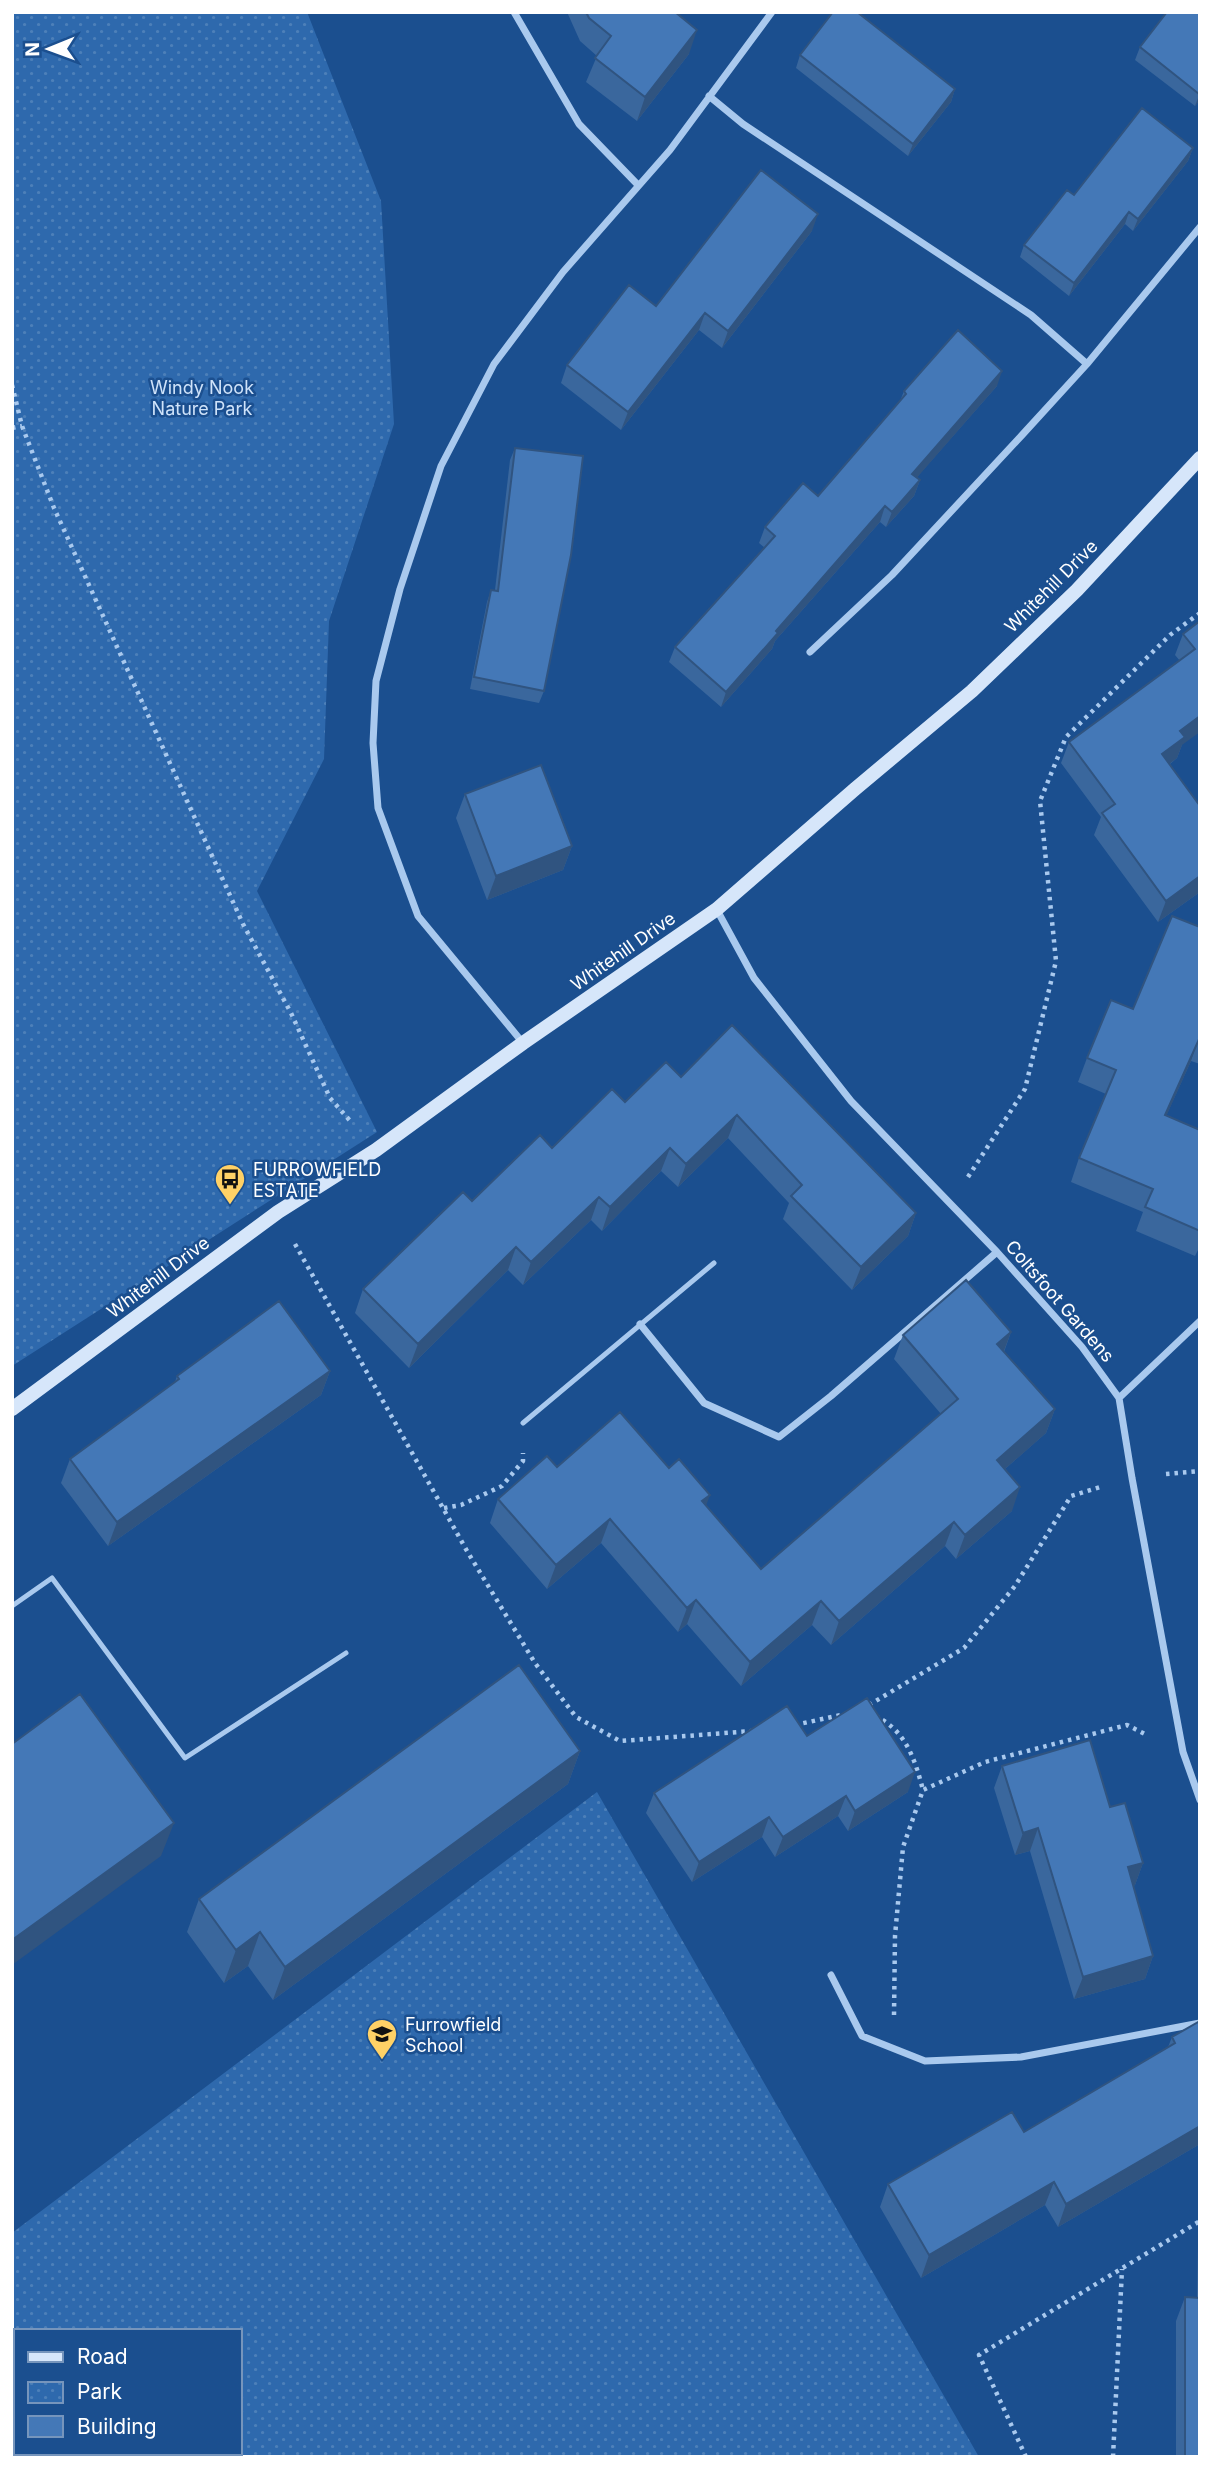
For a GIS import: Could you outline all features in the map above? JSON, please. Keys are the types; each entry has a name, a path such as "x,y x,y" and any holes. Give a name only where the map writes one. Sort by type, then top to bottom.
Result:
{"street":[{"path":"514,12 579,124 638,185"},
{"path":"523,1043 418,916 378,808 373,743 376,681 400,589 441,466 494,363 563,272 670,150 772,12"},
{"path":"709,96 743,124 1031,315 1087,364"},
{"path":"810,652 892,575 1087,364 1200,227"},
{"name":"Whitehill Drive","path":"12,1409 278,1212 376,1150 523,1043 717,909 972,691 1077,590 1200,458"},
{"name":"Coltsfoot Gardens","path":"717,909 754,978 843,1091 997,1252 1082,1347 1119,1398 1183,1752 1200,1800"},
{"path":"640,1324 704,1404 779,1437 831,1396 997,1252"},
{"path":"1119,1398 1200,1321"},
{"path":"831,1975 862,2036 925,2061 1021,2057 1200,2023"}],"lane":[{"path":"523,1423 713,1263"},
{"path":"12,1606 52,1578 185,1758 346,1653"}],"path":[{"path":"12,385 22,426 64,531 243,925 291,1013 330,1098 376,1150"},
{"path":"12,428 22,426"},
{"path":"950,1204 1025,1089 1056,961 1040,801 1066,737 1170,635 1200,614"},
{"path":"278,1212 467,1551 535,1663 576,1717 620,1741 765,1730"},
{"path":"444,1508 461,1505 502,1486 523,1461 523,1423"},
{"path":"862,1710 964,1648 1015,1586 1071,1496 1132,1478 1200,1471"},
{"path":"790,1726 850,1713"},
{"path":"874,1716 886,1721 904,1739 916,1763 923,1790 903,1847 895,1936 894,2012 886,2046"},
{"path":"923,1790 985,1762 1127,1725 1183,1752"},
{"path":"1026,2457 979,2355 1200,2221"},
{"path":"1113,2457 1122,2268"}],"green space":[{"name":"Windy Nook Nature Park","path":"12,12 307,12 381,201 394,424 329,621 324,759 257,891 377,1132 12,1366"},
{"path":"597,1792 979,2457 12,2457 12,2233"}],"building":[{"path":"586,12 675,12 697,30 645,97 595,58 611,36 589,18"},
{"path":"833,12 857,12 955,89 913,144 800,55"},
{"path":"1167,12 1200,12 1199,94 1140,47"},
{"path":"1142,108 1193,148 1138,219 1129,212 1074,283 1024,245 1067,190 1074,195"},
{"path":"761,170 818,214 728,331 705,313 628,412 567,365 629,285 656,306"},
{"path":"958,330 1002,371 912,474 920,480 892,512 885,506 726,692 675,647 775,536 765,527 803,483 818,496"},
{"path":"515,448 583,456 571,555 544,691 474,677 491,590 498,591"},
{"path":"1200,621 1200,716 1180,731 1185,737 1162,754 1200,806 1200,876 1166,901 1102,813 1115,804 1069,742 1195,649 1183,634"},
{"path":"541,765 572,846 496,876 465,794"},
{"path":"1172,916 1200,927 1200,1037 1165,1115 1200,1130 1200,1231 1145,1207 1153,1189 1079,1158 1116,1070 1087,1058 1111,1000 1133,1009"},
{"path":"732,1025 916,1213 861,1267 791,1196 802,1185 737,1115 686,1164 670,1148 610,1207 599,1197 531,1262 516,1247 418,1344 363,1289 463,1192 472,1201 540,1135 552,1148 612,1089 625,1102 666,1062 681,1077"},
{"path":"966,1280 1011,1332 997,1344 1055,1409 997,1460 1020,1487 965,1535 954,1522 839,1621 821,1601 750,1662 696,1600 687,1608 610,1519 556,1565 498,1499 547,1456 557,1467 620,1412 669,1468 679,1459 710,1495 702,1501 761,1569 958,1399 903,1335"},
{"path":"279,1301 330,1371 117,1522 70,1459"},
{"path":"519,1665 580,1751 285,1967 260,1932 236,1950 199,1899"},
{"path":"80,1694 174,1823 12,1940 12,1744"},
{"path":"867,1698 915,1772 855,1811 846,1796 783,1837 769,1817 699,1862 654,1793 787,1706 807,1736"},
{"path":"1090,1740 1110,1807 1125,1803 1143,1863 1128,1867 1153,1956 1083,1977 1038,1828 1023,1833 1002,1766"},
{"path":"1200,2021 1200,2126 1066,2204 1054,2182 929,2255 888,2184 1012,2112 1024,2132 1175,2043 1172,2037"},
{"path":"1185,2297 1200,2298 1200,2457 1185,2457"}],"place":[{"name":"FURROWFIELD ESTATE","path":"230,1206"},
{"name":"Furrowfield School","path":"382,2061"}]}
